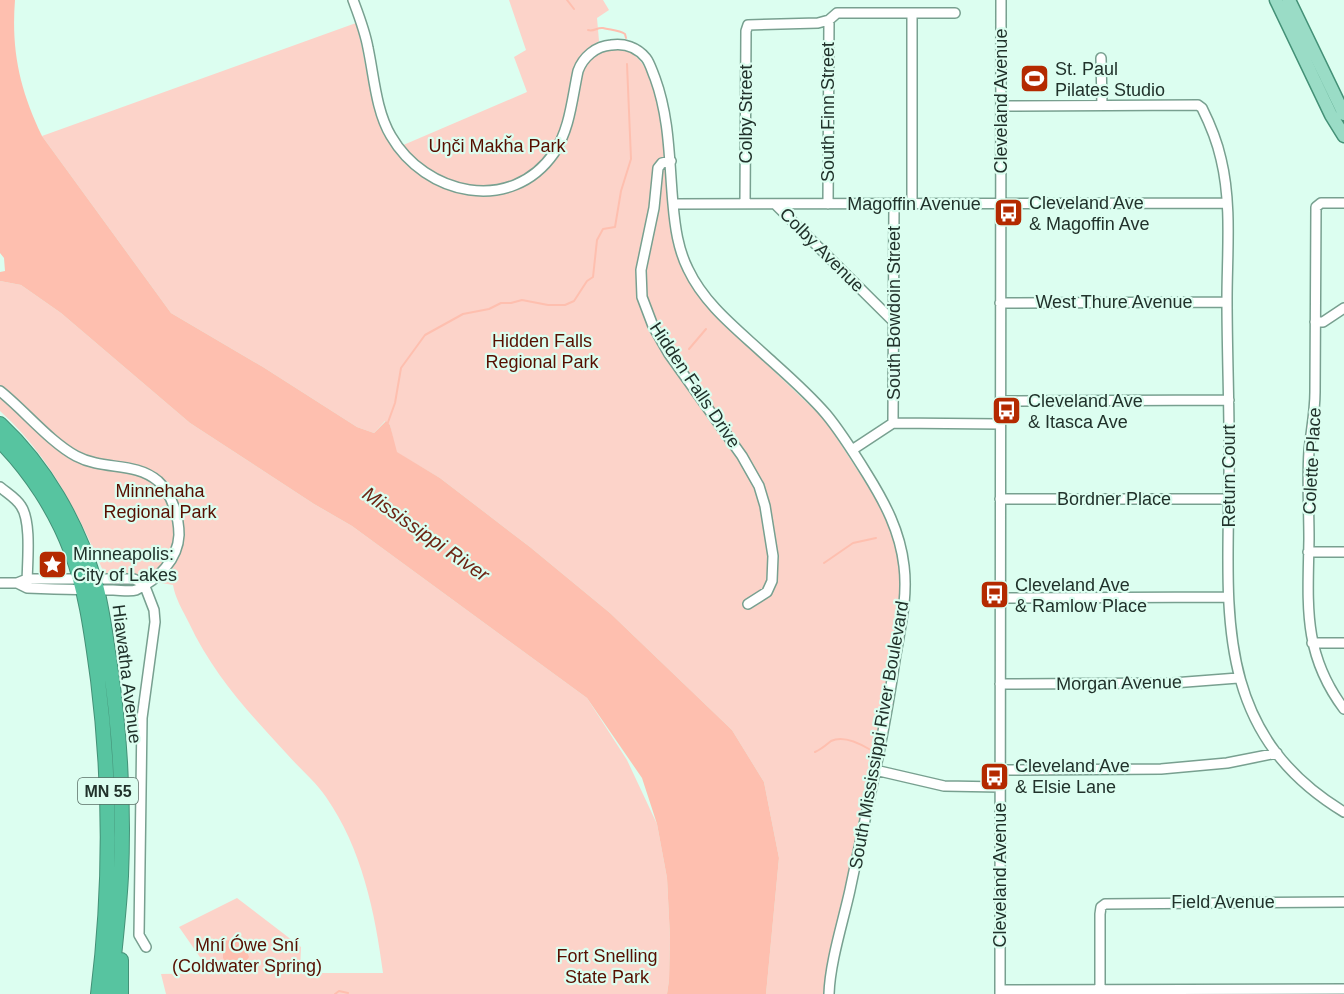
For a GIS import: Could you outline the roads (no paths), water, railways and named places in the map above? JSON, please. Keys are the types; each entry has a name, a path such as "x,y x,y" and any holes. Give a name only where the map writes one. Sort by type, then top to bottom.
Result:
{"highway":[{"name":"Hiawatha Avenue","path":"0,423 31,457 66,511 89,585 116,719 122,821 121,877 110,994"},
{"name":"Hiawatha Avenue","path":"0,441 27,472 41,493 89,585 90,623 109,803 107,902 98,994"},
{"name":"MN 55","path":"121,877 121,994"}],"main road":[{"path":"1276,0 1331,115 1344,136"},
{"path":"1289,0 1344,114"}],"street":[{"name":"South Mississippi River Boulevard","path":"354,0 365,32 379,102 389,133 412,164 438,181 467,190 489,191 506,188 533,175 551,158 567,125 581,64 596,49 610,45 633,47 649,61 658,85 665,115 671,161 673,204 681,254 692,277 705,297 813,400 836,426 892,517 904,568 905,603 875,770 829,994"},
{"name":"Cleveland Avenue","path":"1000,992 1001,0"},
{"path":"828,20 837,13 955,13"},
{"name":"South Bowdoin Street","path":"912,13 912,204"},
{"name":"Colby Street","path":"745,204 746,32 748,25 818,23 828,20"},
{"name":"South Finn Street","path":"828,20 828,204"},
{"path":"1001,106 1102,105 1101,58"},
{"name":"Return Court","path":"1102,105 1198,105 1207,117 1222,160 1226,203 1228,597 1231,642 1238,678 1251,709 1277,753 1306,784 1344,812"},
{"name":"Hidden Falls Drive","path":"671,161 662,163 658,168 654,208 641,270 642,297 653,326 669,354 742,456 759,486 765,506 773,556 772,581 767,592 748,604"},
{"name":"Magoffin Avenue","path":"673,204 1226,203"},
{"name":"Colette Place","path":"1344,203 1318,205 1316,210 1315,414 1309,452 1308,552 1308,612 1312,643 1321,672 1344,709"},
{"name":"Colby Avenue","path":"776,204 894,322"},
{"name":"South Bowdoin Street","path":"894,204 894,423"},
{"name":"West Thure Avenue","path":"1000,303 1227,302"},
{"path":"1315,322 1323,322 1344,308"},
{"path":"0,391 75,455 97,465 140,470 159,482 166,491 177,518 177,547 165,568 144,584"},
{"path":"1000,401 1228,400"},
{"path":"852,450 894,423 1000,424"},
{"path":"0,487 14,498 25,513 27,584"},
{"name":"Bordner Place","path":"1000,499 1229,499"},
{"path":"1308,552 1344,552"},
{"path":"0,583 89,585 134,579 144,584 154,610 155,622 142,718 139,936 146,947"},
{"path":"1000,598 1228,597"},
{"path":"1312,643 1344,643"},
{"name":"Morgan Avenue","path":"1000,684 1173,683 1238,678"},
{"path":"1000,770 1161,769 1227,763 1277,753"},
{"path":"875,770 944,786 1000,787"},
{"name":"Field Avenue","path":"1100,992 1100,914 1103,905 1110,903 1344,902"},
{"path":"1000,992 1295,992 1344,989"}],"water":[{"name":"Mississippi River","path":"0,0 15,0 14,36 19,70 28,103 42,136 171,313 263,367 357,427 374,433 386,421 390,425 397,452 440,478 530,547 610,613 732,730 764,782 779,858 766,994 667,994 670,938 667,878 657,824 642,778 587,698 352,526 314,504 190,423 61,313 21,285 0,281 0,272 5,271 4,258 0,253"},
{"path":"232,939 243,941 249,957 232,966 228,965 223,958 223,948 226,941"}],"waterway":[{"path":"567,0 574,9"},
{"path":"588,30 601,28 614,30 625,34 626,38"},
{"path":"387,425 395,403 401,368 425,335 463,314 489,309 501,303 522,300 548,305 565,305 574,301 587,281 593,277 597,240 603,229 615,227 621,191 631,159 627,64"},
{"path":"689,349 706,329"},
{"path":"824,563 853,543 876,538"},
{"path":"815,752 836,739 856,742 869,749"},
{"path":"335,994 339,991 348,993"}],"place":[{"name":"St. Paul Pilates Studio","path":"1034,79"},
{"name":"Cleveland Ave & Magoffin Ave","path":"1008,213"},
{"name":"Cleveland Ave & Itasca Ave","path":"1007,411"},
{"name":"Minneapolis: City of Lakes","path":"52,564"},
{"name":"Cleveland Ave & Ramlow Place","path":"994,595"},
{"name":"Cleveland Ave & Elsie Lane","path":"994,776"}],"park label":[{"name":"Uŋči Makȟa Park","path":"497,146"},
{"name":"Hidden Falls Regional Park","path":"542,351"},
{"name":"Minnehaha Regional Park","path":"160,501"},
{"name":"Mní Ówe Sní (Coldwater Spring)","path":"247,955"},
{"name":"Fort Snelling State Park","path":"607,966"}]}
